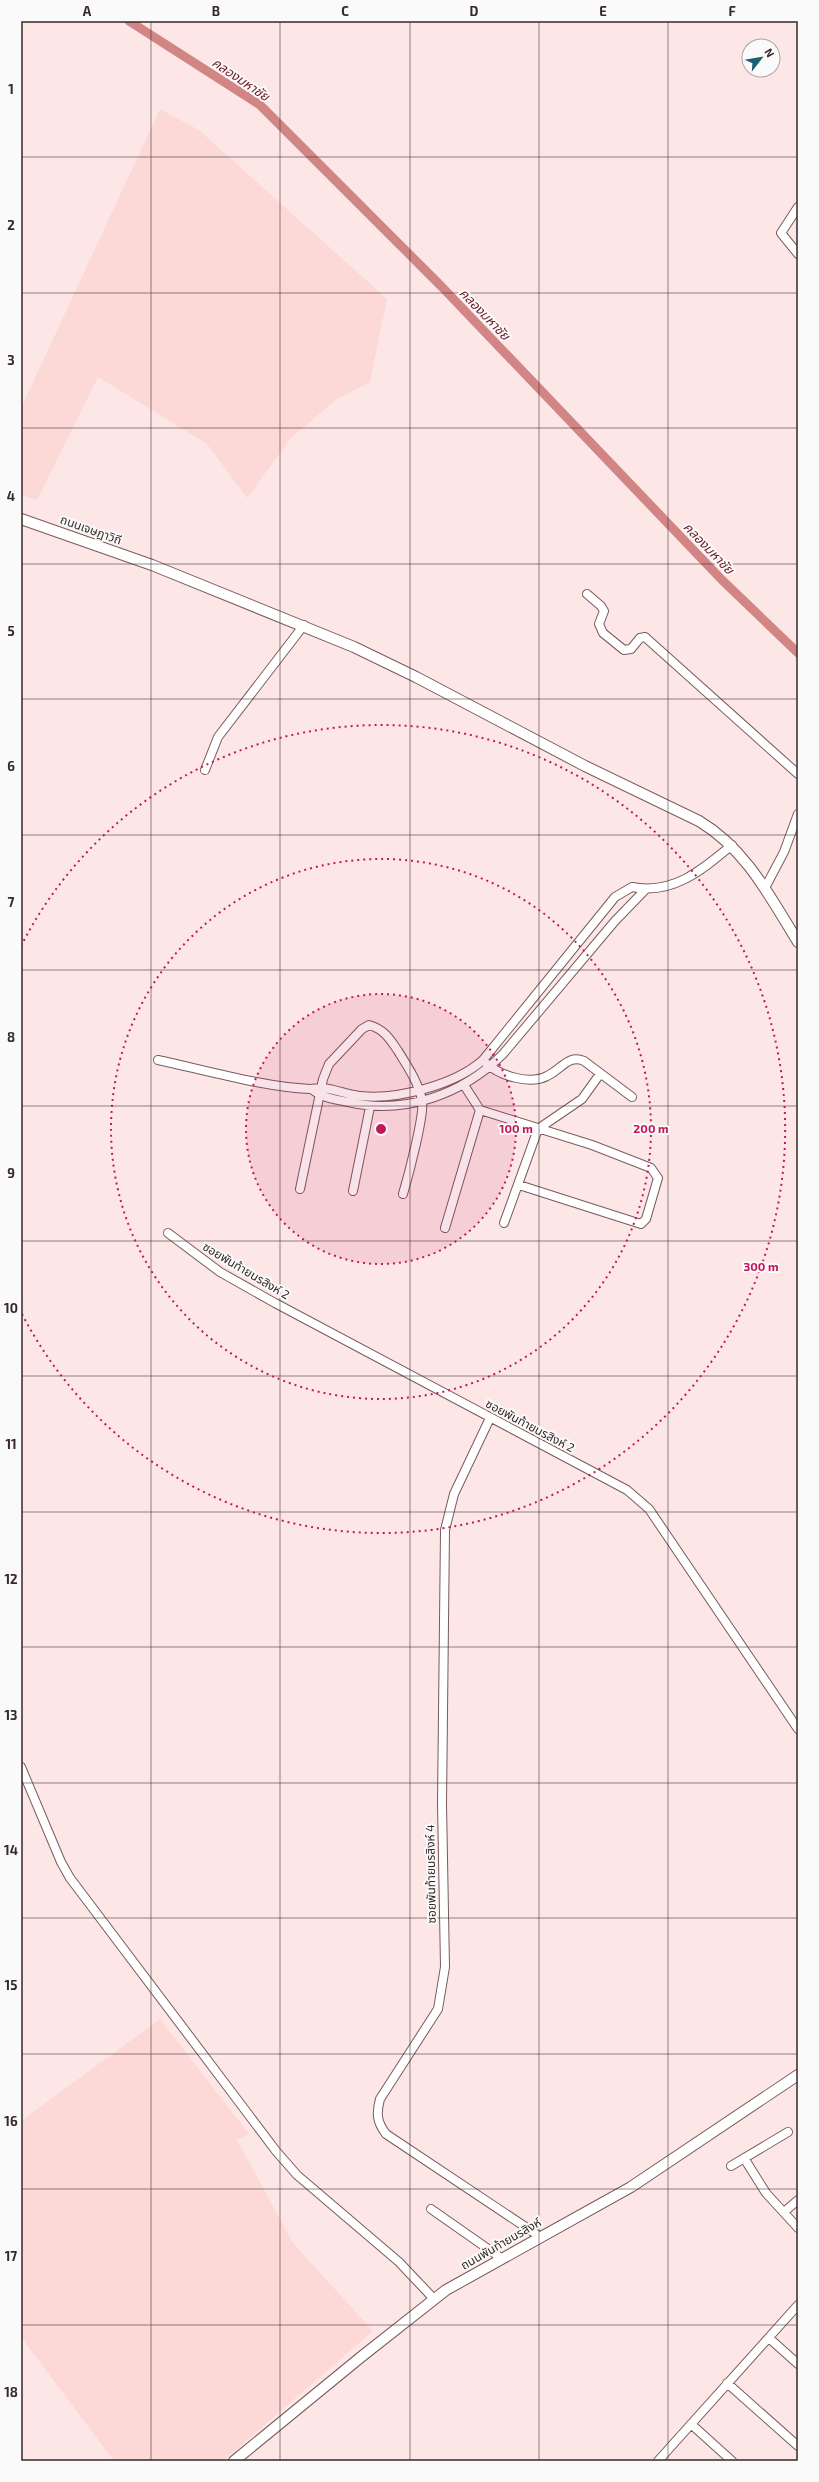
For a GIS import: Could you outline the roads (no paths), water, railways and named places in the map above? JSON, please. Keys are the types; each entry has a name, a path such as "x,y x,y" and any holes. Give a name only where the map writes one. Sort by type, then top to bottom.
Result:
{"street":[{"path":"798,206 781,233 798,254"},
{"name":"ถนนเจษฎาวิถี","path":"21,518 152,565 304,625 416,677 585,766 699,821 732,845 765,888 798,942"},
{"path":"587,594 601,606 604,612 599,624 603,633 624,650 631,649 640,638 645,637 798,774"},
{"path":"205,770 218,737 304,625"},
{"path":"765,888 784,852 798,814"},
{"path":"321,1092 384,1097 419,1091 458,1075 483,1060 615,897 632,887 645,890 684,880 696,874 732,845"},
{"path":"158,1060 311,1089 370,1107 423,1102 464,1085 490,1067 645,890"},
{"path":"300,1189 321,1092 329,1064 362,1029 369,1025 378,1027 388,1036 415,1077 423,1102 411,1168 403,1194"},
{"path":"483,1060 490,1067 499,1072 534,1080 546,1077 566,1062 578,1058 632,1097"},
{"path":"504,1223 538,1129 582,1099 600,1074"},
{"path":"464,1085 480,1110 592,1145 652,1168 658,1178 646,1219 641,1224 519,1185"},
{"path":"353,1191 370,1107"},
{"path":"445,1228 480,1110"},
{"name":"ซอยพันท้ายนรสิงห์ 2","path":"168,1234 220,1272 490,1418 627,1490 639,1498 672,1542 798,1730"},
{"name":"ซอยพันท้ายนรสิงห์ 4","path":"490,1418 456,1489 445,1530 442,1804 445,1967 442,1992 438,2009 380,2099 376,2111 378,2124 386,2134 539,2236"},
{"path":"21,1767 61,1862 70,1878 276,2151 298,2175 399,2262 434,2299"},
{"name":"ถนนพันท้ายนรสิงห์","path":"234,2461 434,2299 539,2236 648,2176 797,2078"},
{"path":"731,2166 788,2132"},
{"path":"744,2158 766,2193 798,2228"},
{"path":"784,2212 798,2200"},
{"path":"431,2210 501,2258"},
{"path":"658,2461 798,2305"},
{"path":"768,2338 798,2364"},
{"path":"727,2383 798,2446"},
{"path":"690,2424 732,2461"}],"waterway":[{"name":"คลองมหาชัย","path":"129,21 260,105 441,286 722,580 798,653"}]}
